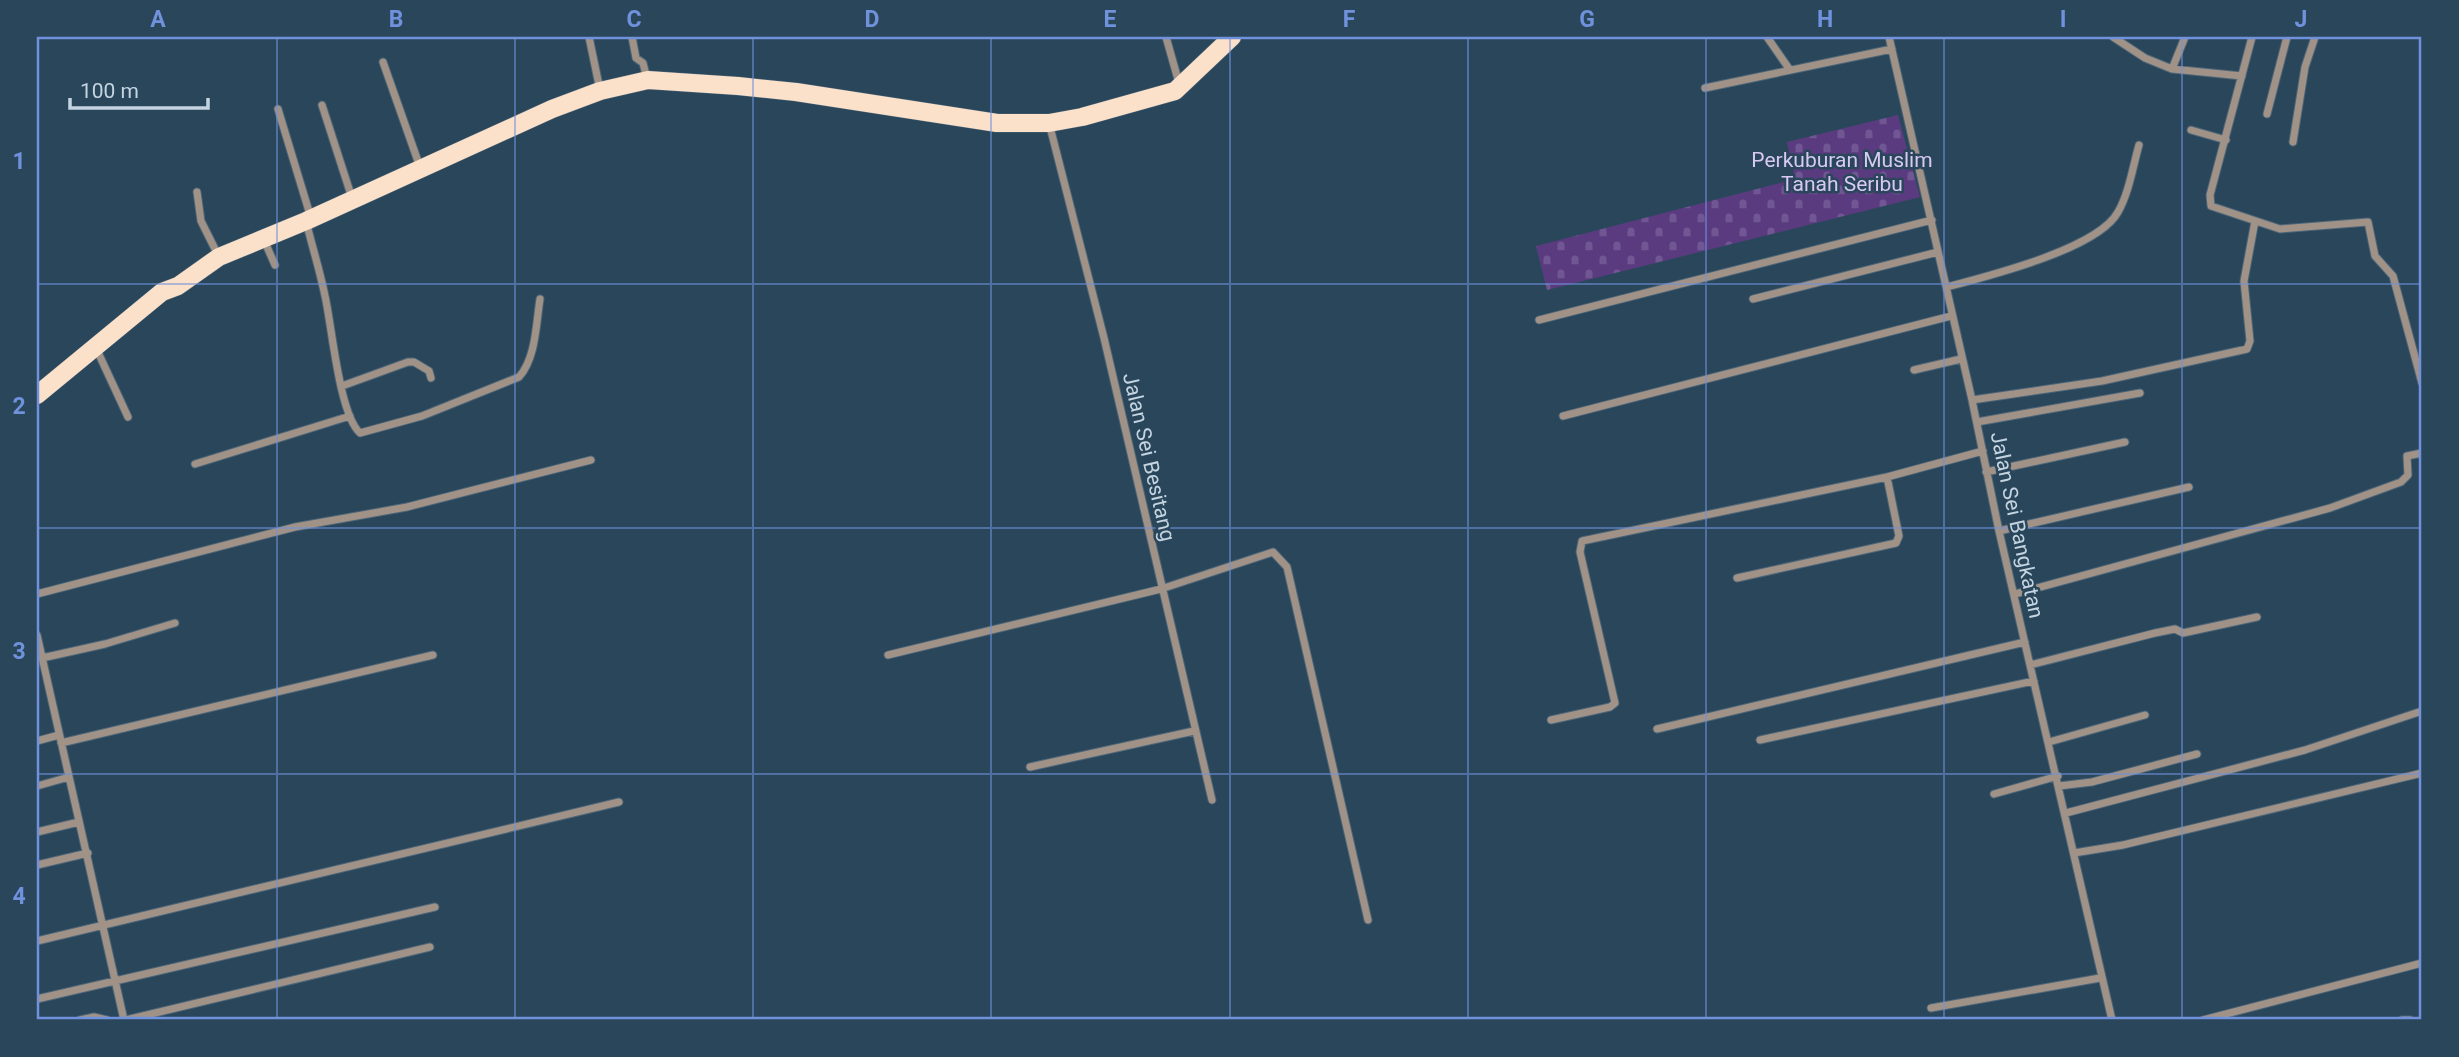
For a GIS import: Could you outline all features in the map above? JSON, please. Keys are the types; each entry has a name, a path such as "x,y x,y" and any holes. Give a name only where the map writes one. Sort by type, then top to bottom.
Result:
{"main road":[{"path":"37,395 162,292 178,286 219,257 309,220 552,109 600,91 648,80 796,92 997,123 1049,123 1102,112 1181,87 1232,37"}],"street":[{"path":"589,37 600,91"},
{"path":"632,37 636,58 643,63 648,80"},
{"path":"1166,37 1181,87"},
{"path":"1768,37 1790,70"},
{"name":"Jalan Sei Bangkatan","path":"1889,37 1977,422 1998,531 2058,776 2100,978 2112,1020"},
{"path":"2113,37 2145,58 2172,69 2242,76"},
{"path":"2172,69 2185,37"},
{"path":"2252,37 2210,195 2211,206 2280,229 2368,222 2375,256 2393,276 2422,383"},
{"path":"2267,114 2287,37"},
{"path":"2293,142 2305,67 2315,37"},
{"path":"1705,88 1892,49"},
{"path":"383,62 411,134 420,170"},
{"path":"322,105 352,199"},
{"path":"278,109 309,220 342,386 357,431 366,433 422,416 519,377 527,369 531,356 540,299"},
{"name":"Jalan Sei Besitang","path":"1049,123 1104,338 1212,800"},
{"path":"2191,130 2226,140"},
{"path":"1947,287 2012,269 2097,236 2107,229 2119,211 2139,145"},
{"path":"197,192 201,221 219,257"},
{"path":"1539,320 1932,219"},
{"path":"1972,400 2102,381 2247,349 2250,341 2244,281 2255,221"},
{"path":"264,240 275,265"},
{"path":"1753,299 1938,251"},
{"path":"1563,416 1951,316"},
{"path":"95,346 128,417"},
{"path":"1914,370 1961,359"},
{"path":"342,386 408,362 414,362 429,371 431,378"},
{"path":"1977,422 2140,393"},
{"path":"195,464 350,416"},
{"path":"1986,472 2125,442"},
{"path":"1552,720 1610,707 1615,703 1580,552 1582,541 1887,477 1983,451"},
{"path":"2015,594 2330,508 2401,482 2408,475 2407,456 2422,453"},
{"path":"37,594 282,530 407,507 592,460"},
{"path":"1737,578 1896,543 1899,536 1887,477"},
{"path":"1998,531 2189,487"},
{"path":"888,655 1161,589 1270,552 1283,560 1318,695 1367,920"},
{"path":"2030,665 2155,633 2175,629 2183,633 2257,617"},
{"path":"42,658 105,644 175,623"},
{"path":"37,635 125,1020 430,947"},
{"path":"1657,729 2025,642"},
{"path":"37,741 60,739 433,655"},
{"path":"1759,740 2034,681"},
{"path":"2066,813 2305,750 2422,711"},
{"path":"2049,742 2145,715"},
{"path":"1030,767 1194,731"},
{"path":"2059,786 2092,782 2197,754"},
{"path":"2074,853 2123,845 2422,773"},
{"path":"1994,794 2058,776"},
{"path":"37,786 69,777"},
{"path":"37,941 619,802"},
{"path":"37,832 79,822"},
{"path":"37,865 88,853"},
{"path":"37,999 435,907"},
{"path":"2203,1020 2422,962"},
{"path":"1931,1008 2100,978"},
{"path":"80,1020 94,1017 107,1020"},
{"path":"2402,1020 2410,1020"}],"green space":[{"name":"Perkuburan Muslim Tanah Seribu","path":"1898,115 1920,197 1547,290 1536,246 1795,179 1787,142"}]}
